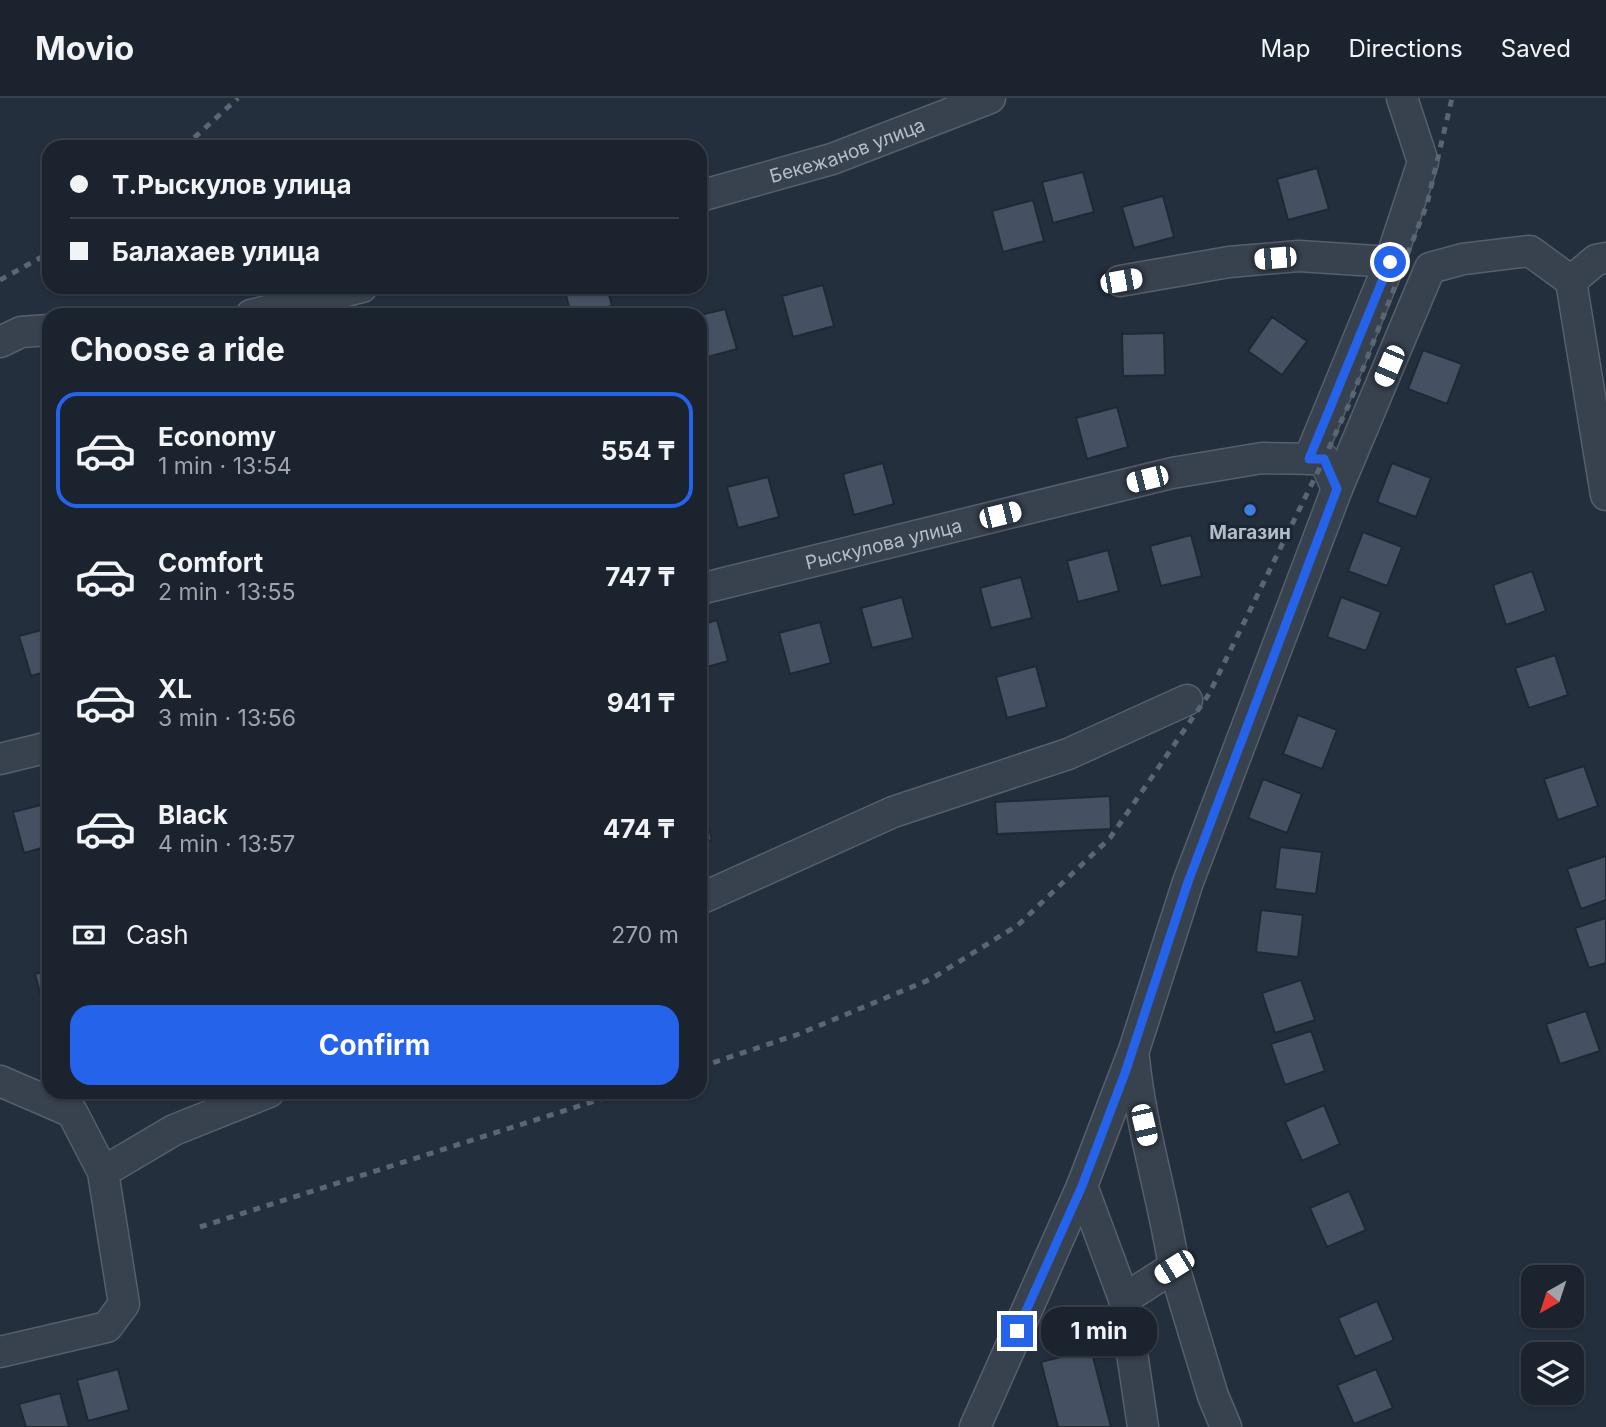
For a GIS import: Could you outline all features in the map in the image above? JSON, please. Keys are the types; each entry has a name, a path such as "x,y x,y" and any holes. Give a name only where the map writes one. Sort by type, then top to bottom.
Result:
{"street":[{"name":"Бекежанов улица","path":"707,194 832,159 990,98"},
{"path":"1337,489 1324,459 1309,459 1390,262 1423,162 1402,98"},
{"path":"975,1427 1082,1186 1133,1050 1188,882 1337,489 1430,268 1463,259 1530,251 1572,281 1606,495"},
{"path":"1121,281 1228,262 1299,256 1390,262"},
{"path":"1572,281 1596,260 1606,258"},
{"path":"279,308 334,294"},
{"path":"0,342 21,332 42,330"},
{"name":"Рыскулова улица","path":"707,587 1172,473 1262,458 1309,459"},
{"path":"707,896 893,812 1068,754 1187,700"},
{"path":"0,760 42,749"},
{"path":"1133,1050 1138,1101 1167,1220 1174,1267 1213,1396 1226,1427"},
{"path":"0,1081 72,1112 103,1172 124,1304 107,1327 0,1352"},
{"path":"103,1172 174,1130 252,1099"},
{"path":"1082,1186 1124,1299 1143,1427"},
{"path":"1124,1299 1174,1267"}],"building":[{"path":"1317,168 1329,209 1288,220 1277,179"},
{"path":"1083,172 1094,212 1053,223 1042,182"},
{"path":"1163,196 1174,237 1134,248 1122,207"},
{"path":"1033,200 1044,241 1003,252 992,211"},
{"path":"823,285 834,326 793,337 782,296"},
{"path":"566,294 609,294 612,306 603,308 569,308"},
{"path":"725,309 737,349 707,357 707,313"},
{"path":"1272,317 1307,341 1282,375 1248,351"},
{"path":"1164,333 1165,375 1123,376 1122,334"},
{"path":"1423,350 1462,364 1447,404 1408,389"},
{"path":"1117,407 1128,447 1087,459 1076,418"},
{"path":"883,463 894,504 854,515 843,474"},
{"path":"1392,463 1431,478 1416,517 1377,502"},
{"path":"768,477 779,517 738,528 727,487"},
{"path":"1363,532 1402,547 1387,586 1348,571"},
{"path":"1191,535 1202,576 1161,586 1150,546"},
{"path":"1108,550 1119,591 1078,602 1067,561"},
{"path":"1532,571 1546,611 1506,625 1493,585"},
{"path":"1021,577 1032,618 991,628 980,588"},
{"path":"902,597 913,638 872,648 861,608"},
{"path":"1341,597 1381,612 1366,651 1327,637"},
{"path":"717,620 728,661 707,667 707,623"},
{"path":"820,622 831,663 790,674 779,633"},
{"path":"42,630 42,673 31,676 19,636"},
{"path":"1555,655 1568,695 1529,708 1515,668"},
{"path":"1036,666 1047,707 1007,718 996,677"},
{"path":"1298,715 1337,730 1322,769 1283,754"},
{"path":"1584,766 1598,806 1558,820 1544,779"},
{"path":"1263,779 1302,794 1287,833 1248,818"},
{"path":"1110,796 1111,829 997,834 995,802"},
{"path":"42,805 42,848 24,853 13,812"},
{"path":"707,821 712,840 707,841"},
{"path":"1280,847 1322,852 1316,894 1275,889"},
{"path":"1606,856 1606,900 1581,909 1567,869"},
{"path":"1261,910 1303,915 1298,957 1256,952"},
{"path":"1606,918 1606,963 1589,968 1575,928"},
{"path":"42,972 42,1000 35,974"},
{"path":"1301,980 1315,1020 1275,1033 1262,993"},
{"path":"1586,1011 1600,1051 1560,1064 1546,1024"},
{"path":"1311,1031 1325,1071 1285,1085 1271,1044"},
{"path":"1324,1105 1340,1144 1302,1161 1285,1122"},
{"path":"1349,1191 1366,1230 1327,1247 1310,1208"},
{"path":"1377,1301 1394,1340 1355,1357 1338,1318"},
{"path":"1091,1349 1111,1427 1058,1427 1041,1362"},
{"path":"118,1369 129,1410 88,1421 77,1380"},
{"path":"1376,1369 1393,1408 1354,1424 1337,1385"},
{"path":"60,1393 69,1427 26,1427 19,1404"}],"railway":[{"path":"192,140 238,98"},
{"path":"707,1065 799,1034 931,979 1018,925 1110,838 1209,694 1324,459 1350,402 1427,204 1452,98"},
{"path":"0,280 42,257"},
{"path":"200,1227 601,1099"}],"place":[{"name":"Магазин","path":"1250,510"}],"route":[{"path":"1017,1331 1082,1186 1125,1073 1188,882 1337,489 1324,459 1309,459 1349,370 1390,262"}]}
